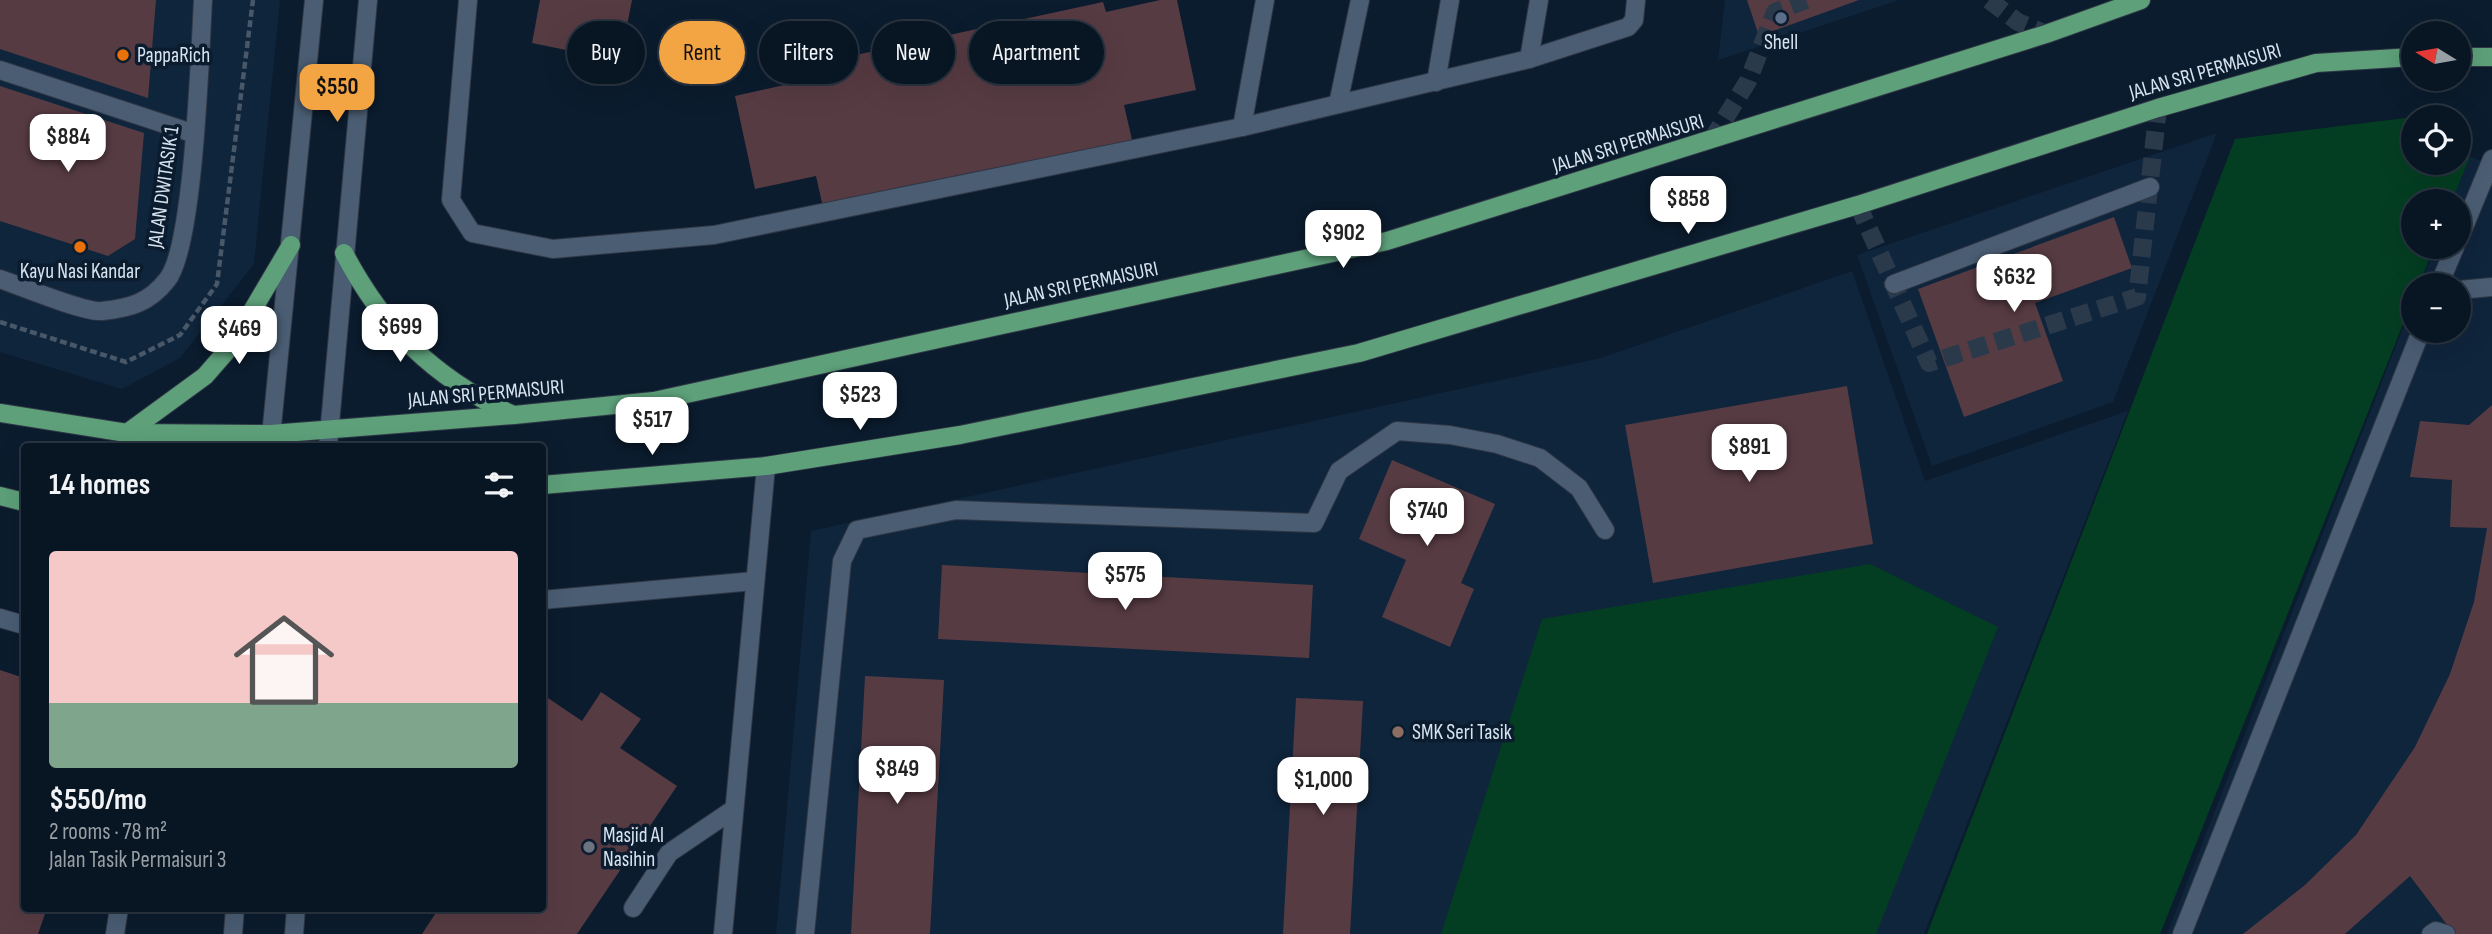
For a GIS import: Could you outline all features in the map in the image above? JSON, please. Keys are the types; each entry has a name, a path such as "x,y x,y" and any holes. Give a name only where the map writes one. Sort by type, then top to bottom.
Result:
{"main road":[{"name":"JALAN SRI PERMAISURI","path":"0,412 127,433 271,440 329,437 654,401 1387,241 2020,43 2141,0"},
{"path":"2471,57 2492,58"},
{"name":"JALAN SRI PERMAISURI","path":"546,485 766,466 960,435 1359,353 1858,205 2158,108 2303,66 2401,58"},
{"path":"127,433 205,376 223,356 291,245"},
{"path":"344,253 359,282 398,336 424,360 482,400 514,415"},
{"path":"0,496 21,501"}],"street":[{"name":"JALAN DWITASIK 1","path":"0,279 99,312 144,303 169,278 180,249 195,134 203,0"},
{"path":"271,440 314,0"},
{"path":"329,437 368,0"},
{"path":"468,0 451,200 472,233 553,249 714,235 1242,127 1529,59 1628,27 1634,20 1636,0"},
{"path":"1242,127 1265,0"},
{"path":"1338,104 1360,0"},
{"path":"1436,82 1450,0"},
{"path":"1529,59 1539,0"},
{"path":"0,70 195,134"},
{"path":"2471,210 2492,159"},
{"path":"1894,284 2150,187"},
{"path":"2471,289 2492,287"},
{"path":"2182,934 2416,343"},
{"path":"805,934 842,561 857,530 956,510 1314,523 1339,471 1397,431 1450,435 1497,444 1540,458 1579,488 1605,530"},
{"path":"723,934 766,466"},
{"path":"546,600 754,581"},
{"path":"0,618 21,624"},
{"path":"633,908 669,853 734,809"},
{"path":"116,934 119,912"},
{"path":"233,934 235,912"},
{"path":"294,934 296,912"},
{"path":"2431,934 2436,931 2446,934"}],"shaded area":[{"path":"0,0 280,0 254,264 180,358 122,389 0,352"},
{"path":"1725,0 1899,0 1718,60"},
{"path":"2217,133 2113,402 1932,466 1857,255"},
{"path":"2471,157 2492,164 2492,934 2167,934 2401,333 2401,343 2471,343 2471,273 2425,273 2430,259 2471,259 2471,189 2457,189 2463,175 2471,175"},
{"name":"SMK Seri Tasik","path":"1852,271 1925,481 2128,411 1924,934 776,934 811,531 1601,358"}],"green space":[{"path":"2401,118 2401,175 2463,175 2457,189 2401,189 2401,259 2429,259 2424,273 2401,273 2401,329 2160,934 1927,934 2235,139"},
{"path":"1870,564 1998,627 1876,934 1441,934 1542,619"}],"building":[{"path":"0,0 156,0 148,98 0,49"},
{"path":"540,0 632,0 628,21 567,21 567,50 532,43"},
{"path":"1160,0 1177,0 1196,90 1124,105 1132,140 823,207 816,176 755,189 735,96 789,84 858,84 858,54 872,52 872,84 955,84 955,34 969,31 969,84 1104,84 1104,21 1014,21 1103,2 1106,12"},
{"name":"Shell","path":"1747,0 1859,0 1759,36"},
{"path":"0,86 144,133 135,239 108,256 0,221"},
{"path":"2114,217 2132,268 2035,303 2063,381 1964,417 1918,289"},
{"path":"1847,386 1873,544 1653,583 1625,425"},
{"path":"2492,405 2492,934 2454,934 2410,876 2345,934 2243,934 2305,885 2356,835 2415,747 2450,674 2474,602 2487,528 2450,527 2452,480 2410,477 2420,421 2469,425"},
{"path":"1392,460 1495,504 1461,583 1474,589 1450,647 1382,617 1406,560 1359,539"},
{"path":"942,565 1313,585 1309,658 938,639"},
{"path":"0,670 21,677 21,912 46,912 38,934 0,934"},
{"path":"865,676 944,680 930,934 851,934"},
{"name":"Masjid Al Nasihin","path":"601,692 641,719 620,748 677,786 577,934 422,934 436,912 546,912 546,697 582,721"},
{"path":"1296,698 1363,701 1350,934 1283,934"}],"tunnel":[{"path":"1711,141 1748,81 1775,12 1806,0"},
{"path":"1989,0 2018,22 2046,34"},
{"path":"1858,205 1929,363 2137,297 2158,108"}],"place":[{"name":"Shell","path":"1781,18"},
{"name":"PappaRich","path":"123,55"},
{"name":"Kayu Nasi Kandar","path":"80,247"},
{"name":"SMK Seri Tasik","path":"1398,732"},
{"name":"Masjid Al Nasihin","path":"589,847"}]}
